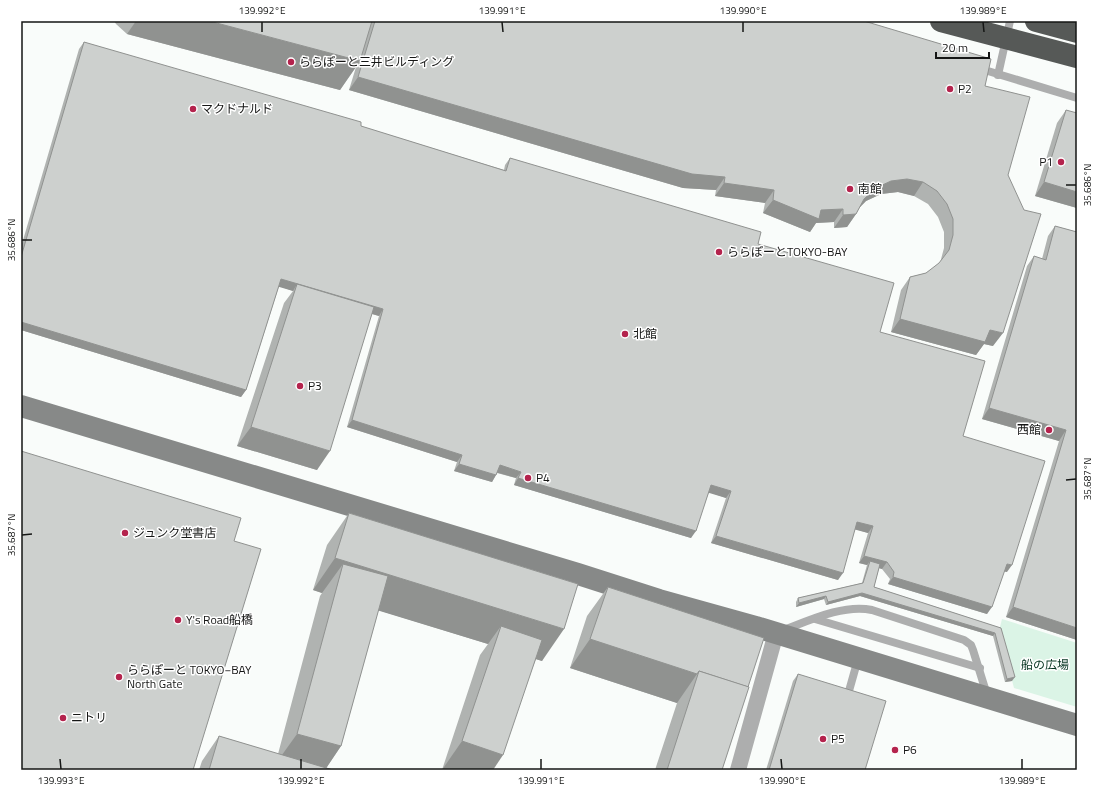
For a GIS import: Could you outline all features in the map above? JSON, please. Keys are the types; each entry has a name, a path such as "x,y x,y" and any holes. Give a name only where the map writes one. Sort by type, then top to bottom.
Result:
{"highway":[{"path":"941,21 1077,57"},
{"path":"1036,21 1077,32"}],"street":[{"path":"21,406 570,571 658,600 776,633 1077,724"},
{"path":"738,770 776,633"}],"lane":[{"path":"998,75 1010,21"},
{"path":"969,65 1077,98"},
{"path":"776,633 814,619 857,607 872,610 964,640 971,645 980,668 988,698"},
{"path":"814,619 980,668"},
{"path":"847,698 858,658"}],"green space":[{"name":"船の広場","path":"1002,619 1077,643 1077,707 1014,688 999,631"}],"building":[{"path":"209,21 372,21 360,61"},
{"name":"南館","path":"375,21 864,21 991,59 985,86 1030,97 1008,175 1024,210 1041,214 1003,333 990,330 985,342 900,319 910,277 926,273 939,263 949,250 953,235 953,219 947,204 937,191 923,182 907,179 891,181 876,188 864,199 856,214 843,215 843,209 821,210 819,219 773,200 774,190 724,183 725,177 692,174 358,77"},
{"name":"北館","path":"84,42 361,122 361,126 506,171 510,158 761,232 758,244 894,283 880,332 985,361 963,436 1045,461 1012,565 1007,564 992,607 893,577 894,572 887,562 864,556 873,526 857,522 843,573 716,536 731,491 711,485 696,531 518,478 521,472 500,465 496,475 459,464 462,455 352,420 383,309 281,279 246,390 21,322 21,257"},
{"name":"P1","path":"1066,110 1077,113 1077,192 1044,182"},
{"name":"西館","path":"1055,226 1077,232 1077,628 1013,607 1066,430 989,408 1034,256 1046,260"},
{"name":"P3","path":"297,284 374,307 330,451 251,427"},
{"name":"ららぽーと TOKYO−BAY North Gate","path":"21,451 241,518 234,541 261,549 193,770 21,770"},
{"path":"349,513 578,584 564,629 335,558"},
{"path":"870,561 880,564 874,587 1001,628 1015,677 1007,679 995,633 862,593 828,602 826,596 799,603 798,598 863,583"},
{"path":"343,564 388,576 341,746 297,734"},
{"path":"608,587 764,638 748,687 699,671 697,674 590,639"},
{"path":"501,626 542,640 503,755 462,741"},
{"path":"699,671 749,687 722,770 667,770"},
{"name":"P5","path":"798,674 886,701 865,770 769,770"},
{"path":"219,736 333,770 209,770"}],"place":[{"name":"ららぽーと三井ビルディング","path":"291,62"},
{"name":"P2","path":"950,89"},
{"name":"マクドナルド","path":"193,109"},
{"name":"P1","path":"1061,162"},
{"name":"南館","path":"850,189"},
{"name":"ららぽーとTOKYO-BAY","path":"719,252"},
{"name":"北館","path":"625,334"},
{"name":"P3","path":"300,386"},
{"name":"西館","path":"1049,430"},
{"name":"P4","path":"528,478"},
{"name":"ジュンク堂書店","path":"125,533"},
{"name":"Y's Road船橋","path":"178,620"},
{"name":"ららぽーと TOKYO−BAY North Gate","path":"119,677"},
{"name":"ニトリ","path":"63,718"},
{"name":"P5","path":"823,739"},
{"name":"P6","path":"895,750"}]}
